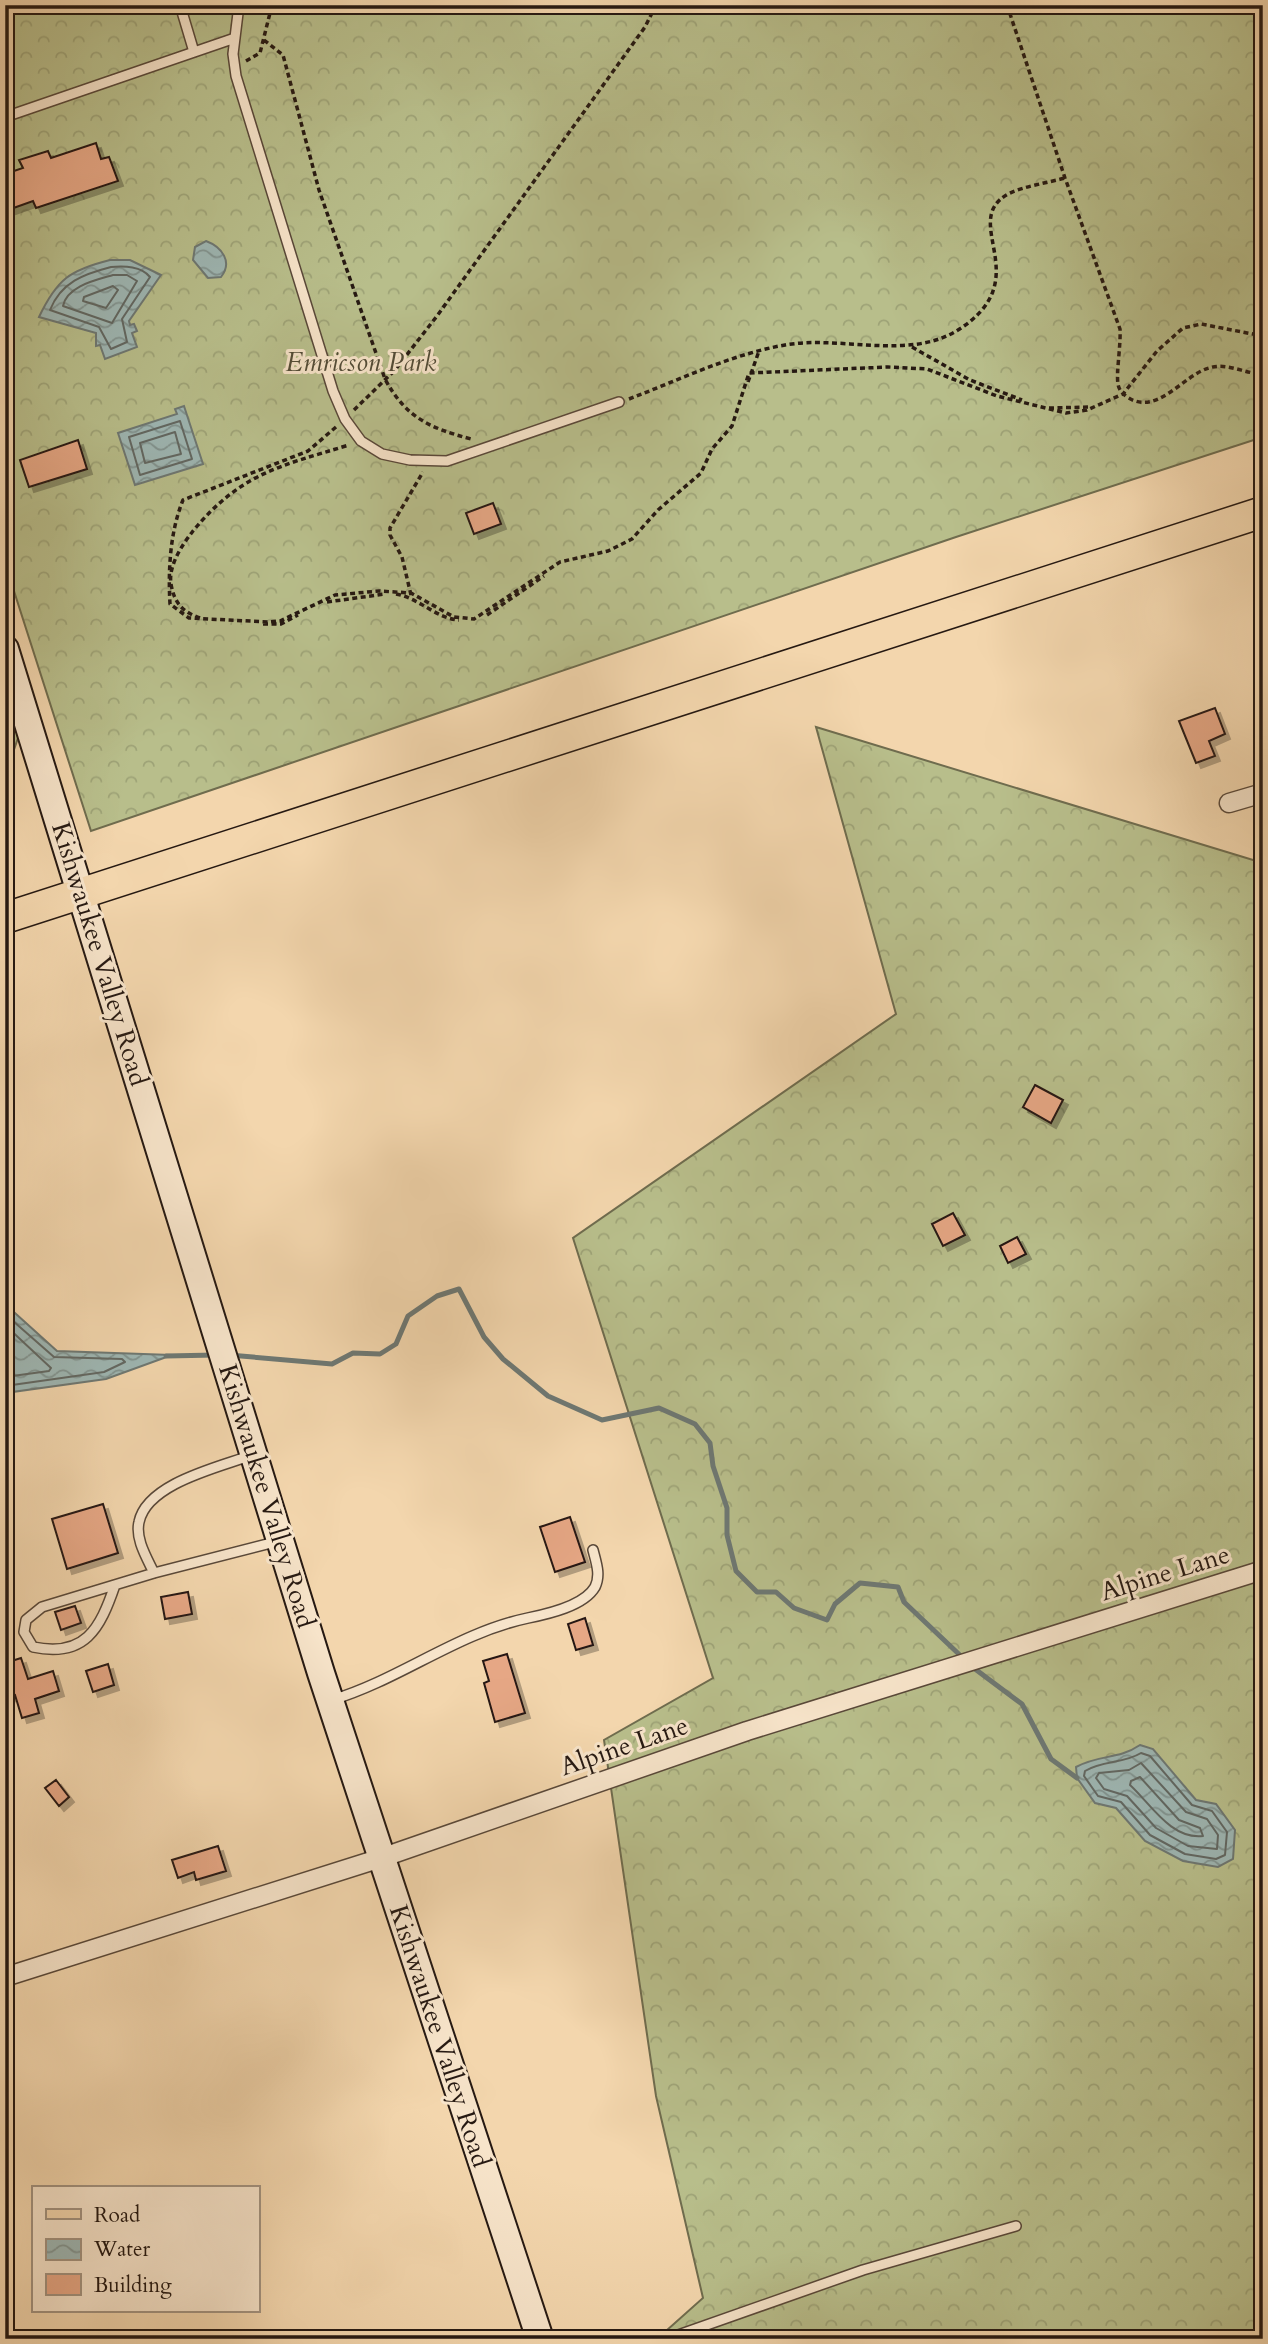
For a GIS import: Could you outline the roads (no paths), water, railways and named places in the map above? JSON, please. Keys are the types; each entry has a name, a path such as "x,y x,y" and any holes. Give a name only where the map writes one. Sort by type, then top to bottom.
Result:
{"main road":[{"path":"5,918 1263,512"}],"street":[{"name":"Kishwaukee Valley Road","path":"5,649 330,1701 541,2339"},
{"path":"1229,803 1263,793"},
{"name":"Alpine Lane","path":"5,1977 381,1858 747,1731 1263,1570"}],"lane":[{"path":"180,5 194,52"},
{"path":"239,5 234,66 333,391 345,419 361,441 382,454 447,461 619,402"},
{"path":"5,117 235,38"},
{"path":"154,1573 139,1540 139,1521 155,1495 183,1480 254,1455"},
{"path":"115,1585 104,1618 90,1638 51,1651 33,1647 24,1632 26,1620 41,1607 154,1573 280,1540"},
{"path":"330,1701 380,1683 485,1630 542,1615 583,1598 594,1587 598,1570 593,1550"},
{"path":"667,2339 863,2270 1016,2226"}],"water":[{"path":"206,241 217,247 224,256 226,266 221,277 208,278 193,260 195,247"},
{"path":"110,260 130,260 161,275 129,321 137,331 132,333 137,347 105,359 100,345 96,346 96,333 39,317 52,293 66,278 75,272"},
{"path":"184,406 203,464 135,485 118,433 177,414 175,409"},
{"path":"5,1304 57,1351 172,1355 106,1379 5,1393"},
{"path":"1140,1745 1153,1749 1196,1800 1216,1804 1235,1830 1233,1859 1218,1867 1183,1861 1145,1841 1116,1808 1095,1803 1077,1778 1076,1767 1124,1753"}],"waterway":[{"path":"229,1355 332,1364 353,1353 380,1354 396,1344 408,1316 437,1296 459,1289 484,1337 503,1359 548,1396 602,1420 659,1408 695,1424 710,1443 713,1466 727,1508 727,1535 736,1571 757,1592 776,1592 794,1608 827,1620 835,1604 860,1583 898,1587 904,1602 964,1659"},
{"path":"166,1356 216,1355"},
{"path":"971,1666 1022,1704 1051,1759 1077,1778"}],"park label":[{"name":"Emricson Park","path":"361,362"}]}
